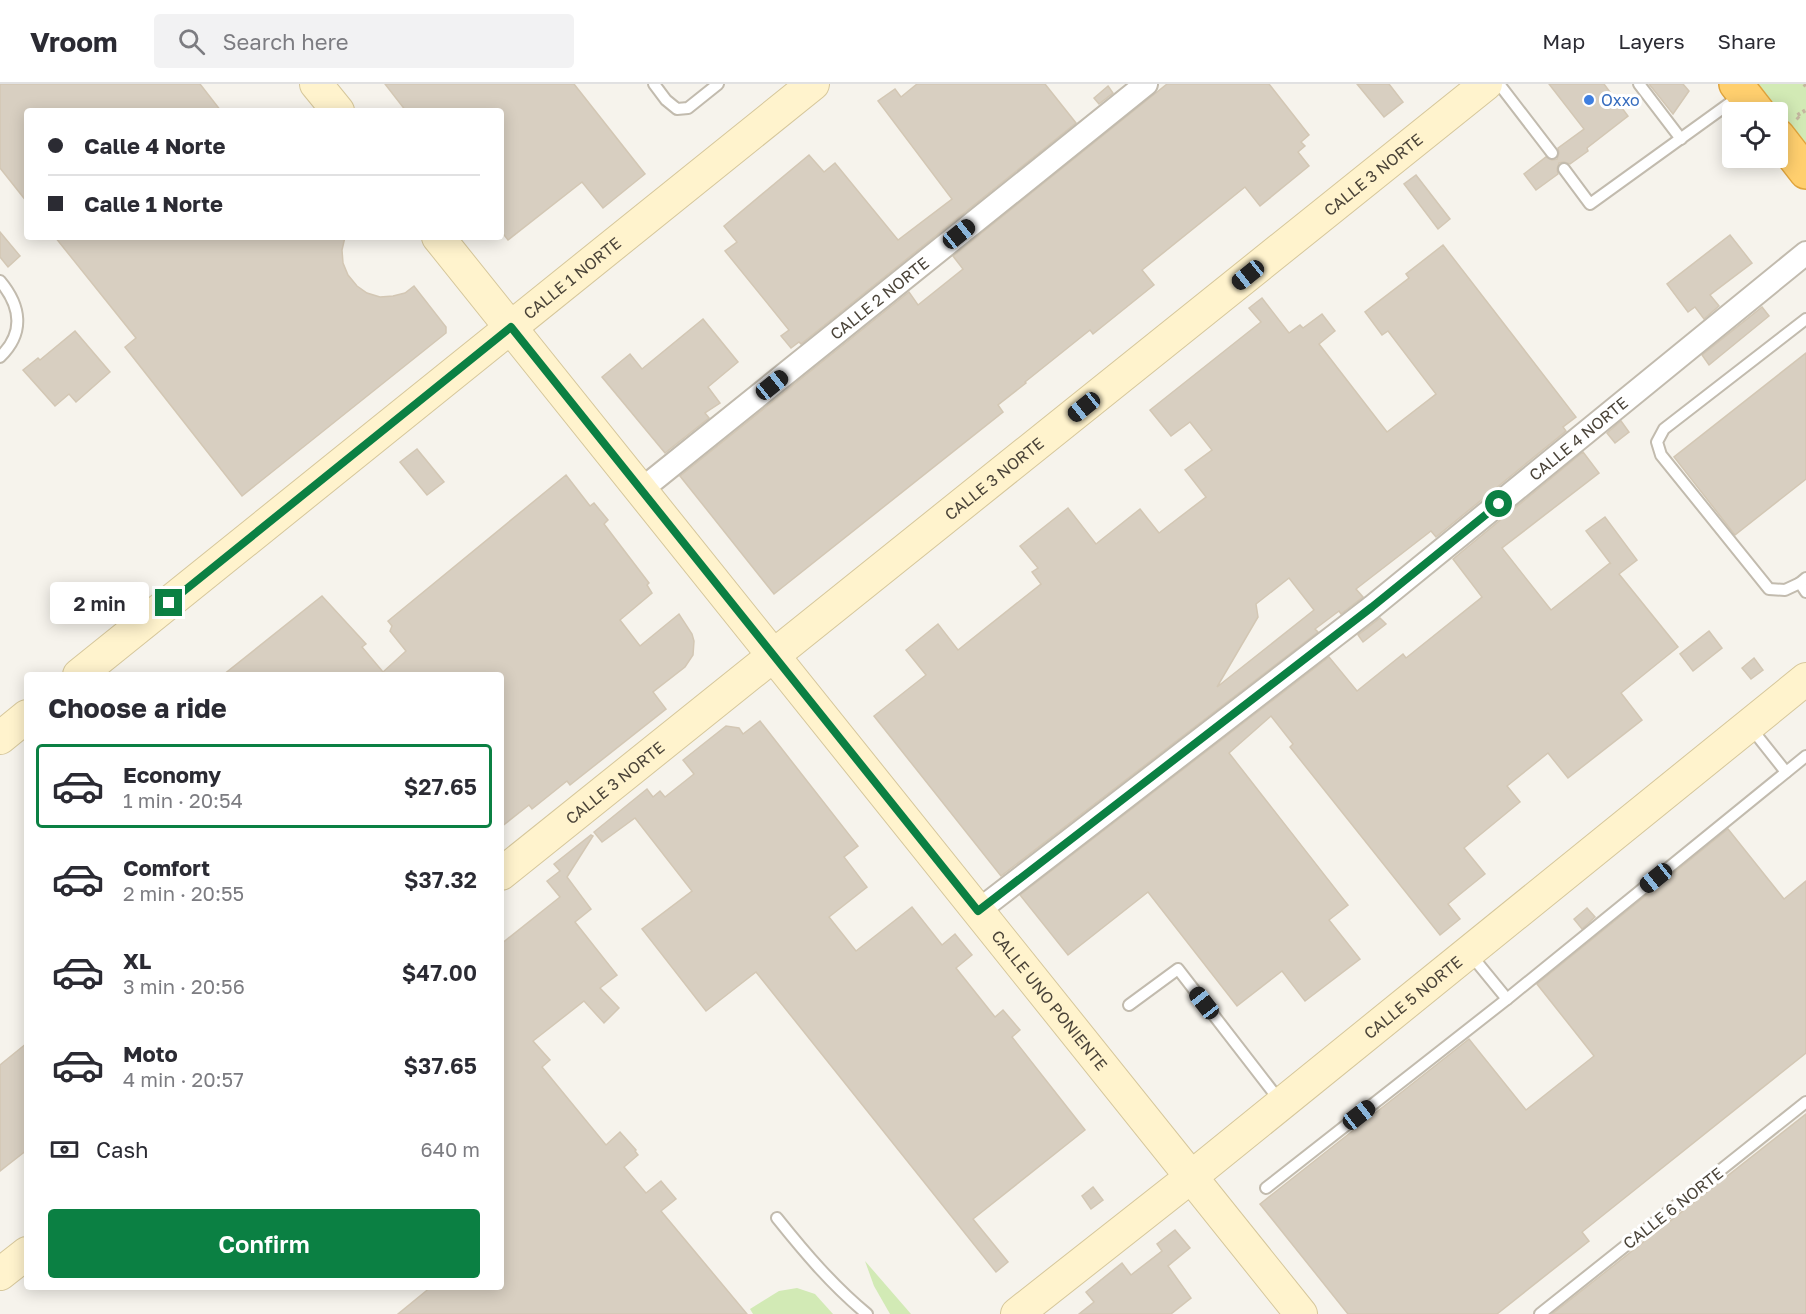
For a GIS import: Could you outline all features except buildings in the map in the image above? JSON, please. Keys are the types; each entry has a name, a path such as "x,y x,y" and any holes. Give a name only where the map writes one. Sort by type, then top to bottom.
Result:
{"highway":[{"path":"1789,129 1806,172"}],"street":[{"path":"316,84 336,108"},
{"name":"CALLE 1 NORTE","path":"83,672 813,84"},
{"name":"CALLE 2 NORTE","path":"641,490 1146,84"},
{"name":"CALLE 3 NORTE","path":"504,872 1486,84"},
{"name":"CALLE UNO PONIENTE","path":"440,240 1300,1314"},
{"name":"CALLE 4 NORTE","path":"978,911 1372,607 1806,253"},
{"name":"CALLE 5 NORTE","path":"1017,1314 1191,1178 1806,679"},
{"path":"0,738 24,718"},
{"path":"0,1274 24,1254"}],"lane":[{"path":"654,84 666,100 677,109 688,108 718,84"},
{"path":"1499,84 1552,153"},
{"path":"1639,84 1681,139"},
{"path":"1564,169 1590,204 1681,139 1746,97"},
{"path":"0,281 10,293 19,323 10,347 0,357"},
{"path":"1804,584 1785,590 1769,589 1661,455 1657,442 1664,429 1806,319"},
{"path":"1749,726 1786,772"},
{"path":"1266,1188 1507,999 1806,756"},
{"path":"1469,952 1507,999"},
{"path":"1129,1005 1178,969 1282,1104"},
{"name":"CALLE 6 NORTE","path":"1540,1314 1806,1102"},
{"path":"777,1218 806,1254 867,1314"}],"path":[{"path":"1789,129 1796,116 1806,110"}],"green space":[{"path":"1758,84 1806,84 1806,143 1788,121 1788,102 1773,102"},
{"path":"865,1261 911,1314 890,1314 874,1286"},
{"path":"797,1288 815,1294 833,1314 753,1314 750,1309 779,1291"}],"place":[{"name":"Oxxo","path":"1589,100"}],"route":[{"path":"169,603 511,327 978,911 1372,607 1499,504"}]}
